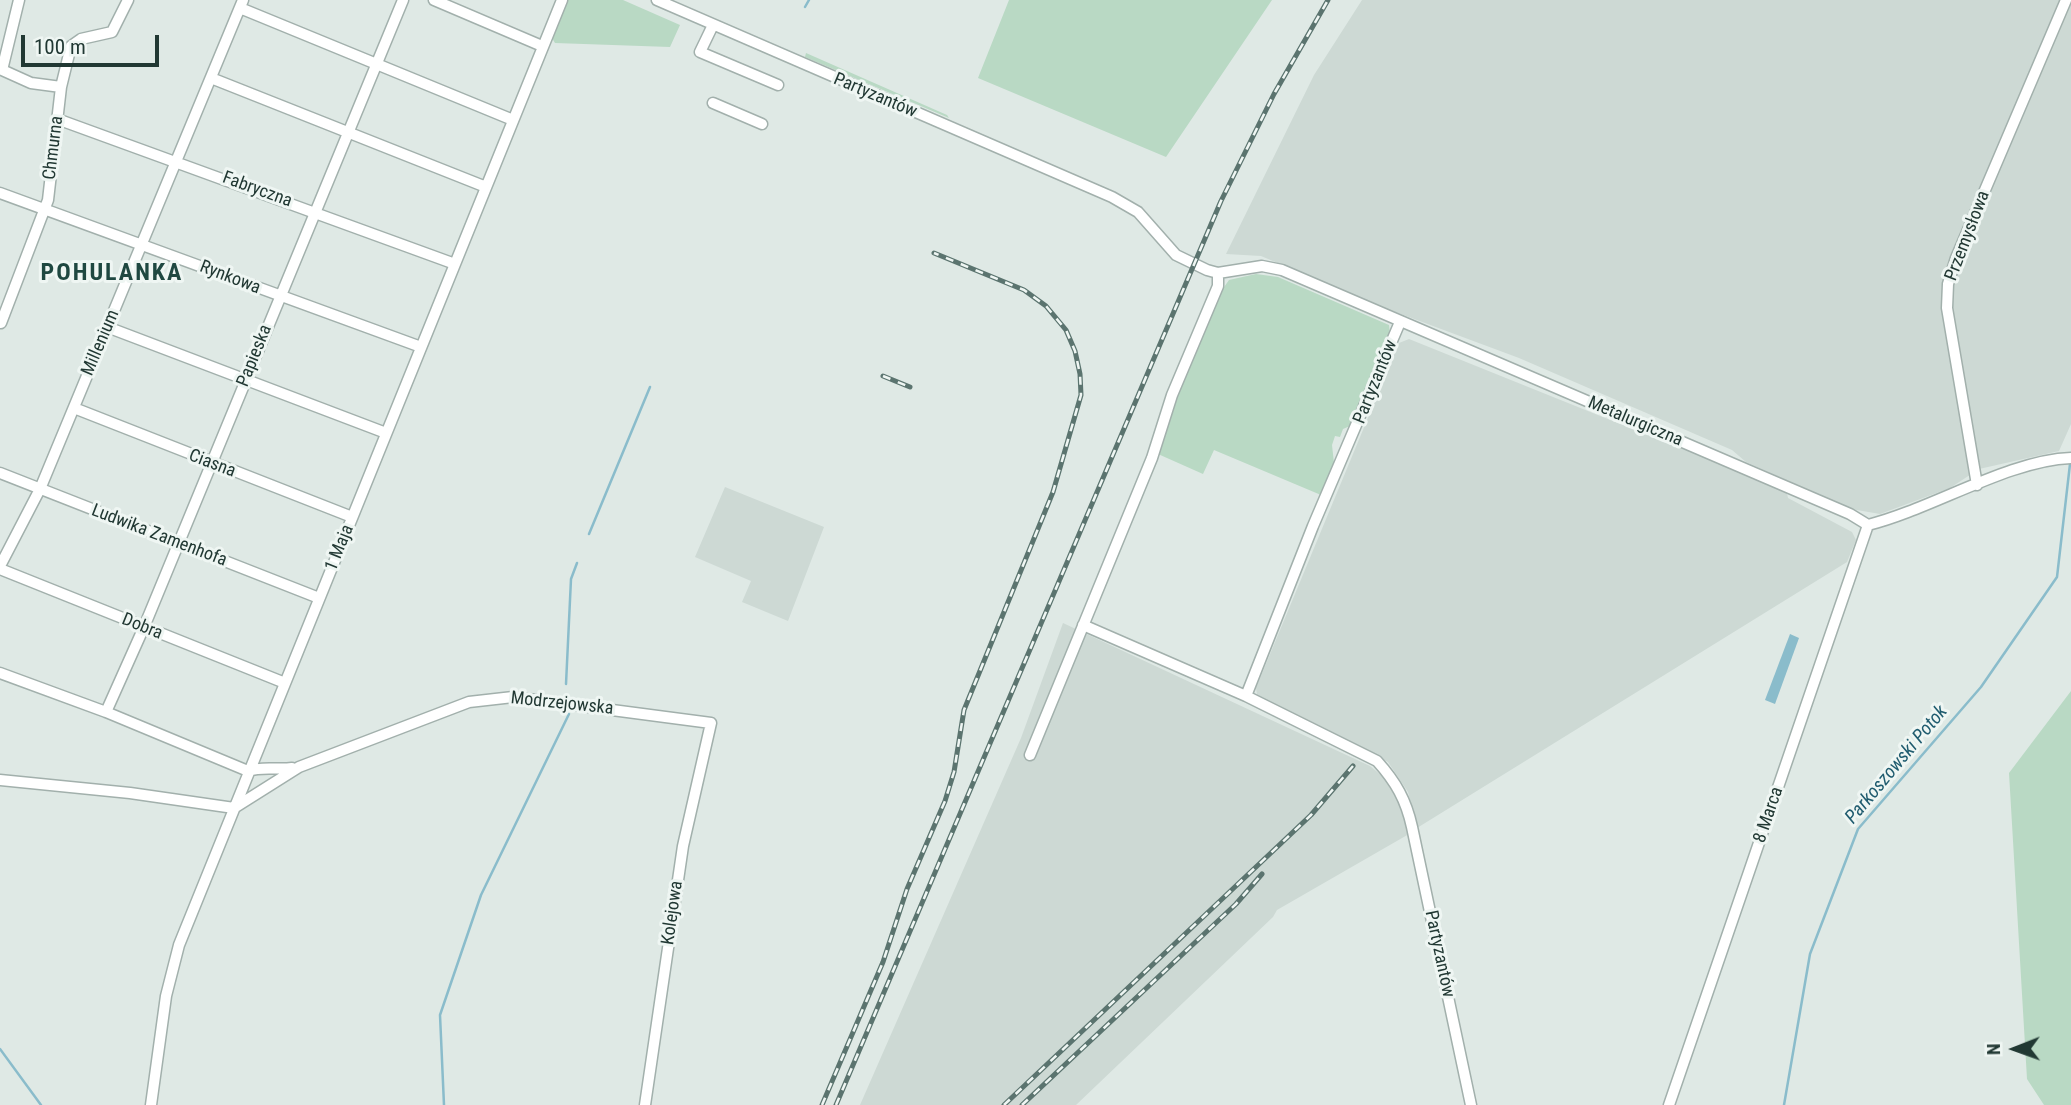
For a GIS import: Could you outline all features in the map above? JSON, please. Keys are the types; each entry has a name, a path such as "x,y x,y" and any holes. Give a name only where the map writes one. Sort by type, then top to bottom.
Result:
{"street":[{"path":"19,0 1,69 31,83 61,87"},
{"name":"Chmurna","path":"1,323 48,200 61,87 71,46 81,39 112,32 128,0"},
{"name":"Papieska","path":"106,712 144,627 209,463 403,0"},
{"path":"434,0 542,46"},
{"name":"1 Maja","path":"152,1105 166,996 179,945 562,0"},
{"name":"Partyzantów","path":"657,0 1112,197 1138,212 1175,255 1218,273 1262,266 1282,270 1401,322 1313,526 1246,696 1377,761 1405,799 1471,1105"},
{"name":"Przemysłowa","path":"1977,485 1948,321 1948,284 1956,258 2066,0"},
{"path":"242,4 374,65 513,120"},
{"name":"Millenium","path":"0,568 40,489 179,162 242,4"},
{"path":"713,25 700,52 778,85"},
{"path":"211,78 346,134 486,187"},
{"path":"713,103 762,124"},
{"name":"Fabryczna","path":"57,119 455,264"},
{"name":"Rynkowa","path":"0,192 421,347"},
{"path":"1030,755 1152,458 1172,395 1218,286 1218,273"},
{"name":"Metalurgiczna","path":"1401,322 1839,509 1868,525"},
{"path":"107,327 386,433"},
{"name":"Ciasna","path":"74,408 352,517"},
{"path":"1868,525 1905,514 2032,464 2071,458"},
{"name":"Ludwika Zamenhofa","path":"0,473 319,598"},
{"name":"8 Marca","path":"1669,1105 1868,525"},
{"name":"Dobra","path":"0,568 285,683"},
{"path":"1083,625 1246,696"},
{"path":"0,673 106,712 248,771 257,783 267,785"},
{"name":"Modrzejowska","path":"234,808 299,767 468,702 513,697 711,723"},
{"name":"Kolejowa","path":"645,1105 683,846 711,723"},
{"name":"Modrzejowska","path":"248,771 259,767 271,770 299,767"},
{"path":"0,780 130,793 234,808"}],"shaded area":[{"path":"1362,0 2071,0 2071,424 2059,451 1979,469 1950,488 1880,514 1851,509 1746,462 1732,450 1519,358 1382,307 1261,256 1226,254 1314,75"},
{"path":"1409,339 1655,438 1673,442 1787,493 1788,498 1852,532 1856,540 1847,562 1417,828 1408,792 1388,762 1257,695 1256,688 1399,343"},
{"path":"725,487 824,527 788,621 742,602 751,581 695,557"},
{"path":"1063,623 1370,766 1392,784 1409,834 1277,910 1273,917 1076,1105 860,1105 1021,738"}],"green space":[{"path":"567,0 623,0 680,25 670,47 555,43 552,38"},
{"path":"1009,0 1272,0 1166,157 978,78"},
{"path":"806,53 947,115 949,118 805,57"},
{"path":"1256,274 1278,277 1389,325 1390,334 1350,426 1343,429 1340,437 1335,436 1332,445 1334,463 1321,495 1214,450 1203,474 1158,454 1176,396 1222,290 1229,280"},
{"path":"2071,691 2071,1105 2044,1105 2027,1079 2009,773"}],"water":[{"path":"1790,634 1799,638 1775,704 1765,700"}],"waterway":[{"path":"805,7 809,0"},
{"path":"589,534 650,387"},
{"name":"Parkoszowski Potok","path":"1784,1105 1810,954 1858,829 1981,687 2057,577 2070,464"},
{"path":"566,684 571,579 577,563"},
{"path":"444,1105 440,1015 481,895 569,714"},
{"path":"0,1049 41,1105"}],"railway":[{"path":"836,1105 1221,201 1274,94 1328,0"},
{"path":"822,1105 883,962 907,889 945,801 954,772 964,710 1053,492 1081,395 1075,351 1066,330 1046,306 1024,290 934,253"},
{"path":"883,376 910,387"},
{"path":"1004,1105 1311,815 1353,766"},
{"path":"1022,1105 1236,904 1262,874"}],"district":[{"name":"POHULANKA","path":"112,274"}]}
